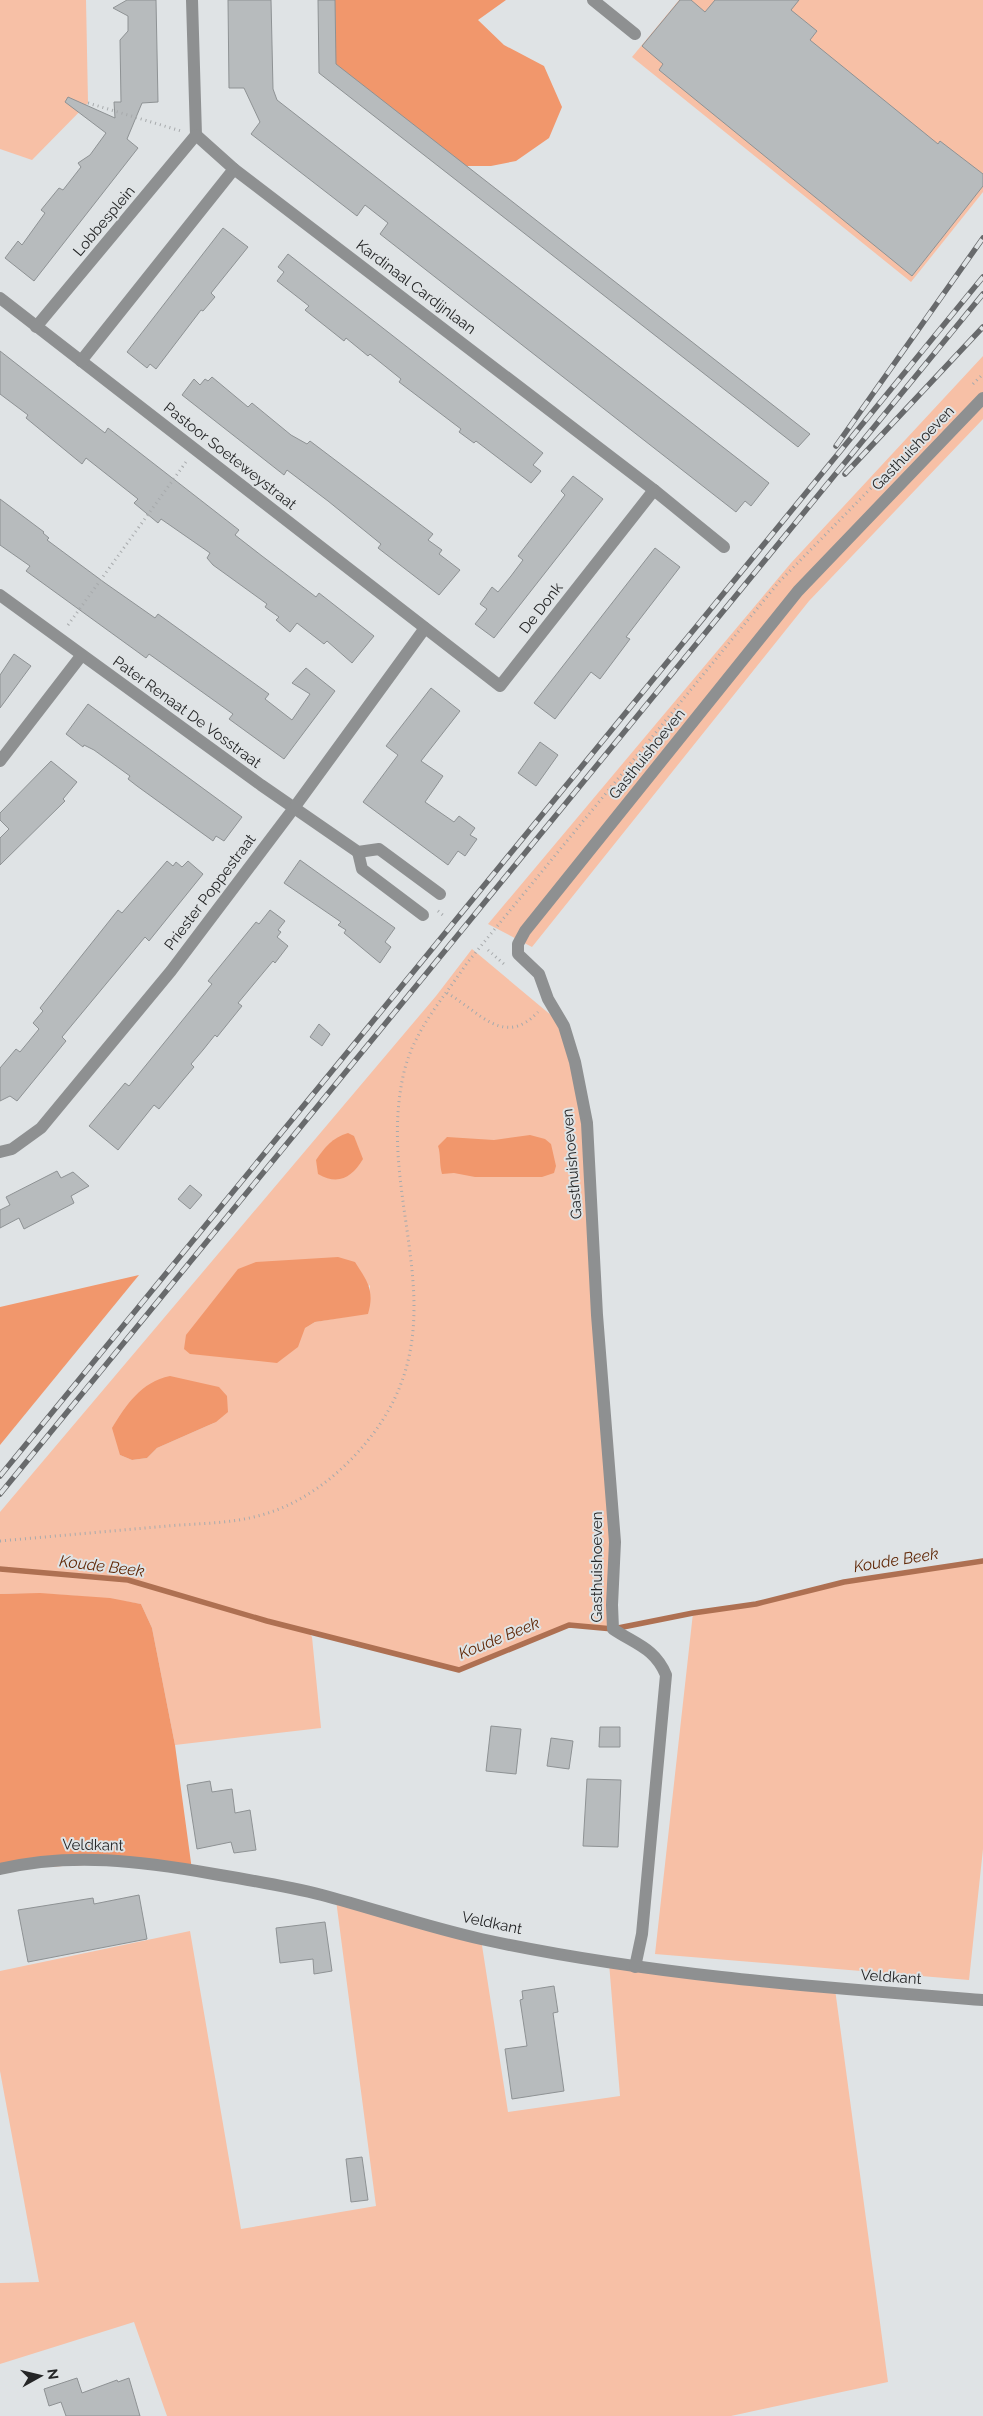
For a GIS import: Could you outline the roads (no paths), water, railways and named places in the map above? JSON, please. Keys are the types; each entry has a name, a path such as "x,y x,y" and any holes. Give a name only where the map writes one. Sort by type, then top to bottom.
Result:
{"street":[{"path":"192,0 196,135"},
{"path":"592,0 635,34"},
{"name":"Kardinaal Cardijnlaan","path":"196,135 234,169 654,490 724,547"},
{"name":"Lobbesplein","path":"36,327 196,135"},
{"path":"81,361 234,169"},
{"name":"Pastoor Soeteweystraat","path":"0,298 440,640"},
{"name":"Gasthuishoeven","path":"636,1968 642,1934 666,1675 661,1662 653,1652 613,1629 612,1605 615,1542 597,1315 587,1123 571,1046 564,1026 548,999 538,974 518,954 518,944 525,932 798,591 983,398"},
{"name":"De Donk","path":"440,640 500,686 654,490"},
{"name":"Pater Renaat De Vosstraat","path":"0,595 81,656 358,852"},
{"name":"Priester Poppestraat","path":"0,1152 12,1149 42,1128 171,971 294,808 425,628"},
{"path":"0,761 81,656"},
{"path":"423,915 362,869 358,852 380,849 440,894"},
{"name":"Veldkant","path":"0,1869 25,1863 78,1859 148,1862 321,1895 481,1939 636,1968 767,1984 983,2000"}],"waterway":[{"name":"Koude Beek","path":"0,1569 128,1580 267,1621 459,1670 569,1625 613,1629 693,1613 756,1604 844,1582 983,1561"}],"railway":[{"path":"836,446 983,238"},
{"path":"0,1476 983,277"},
{"path":"0,1494 983,294"},
{"path":"845,474 983,327"}]}
